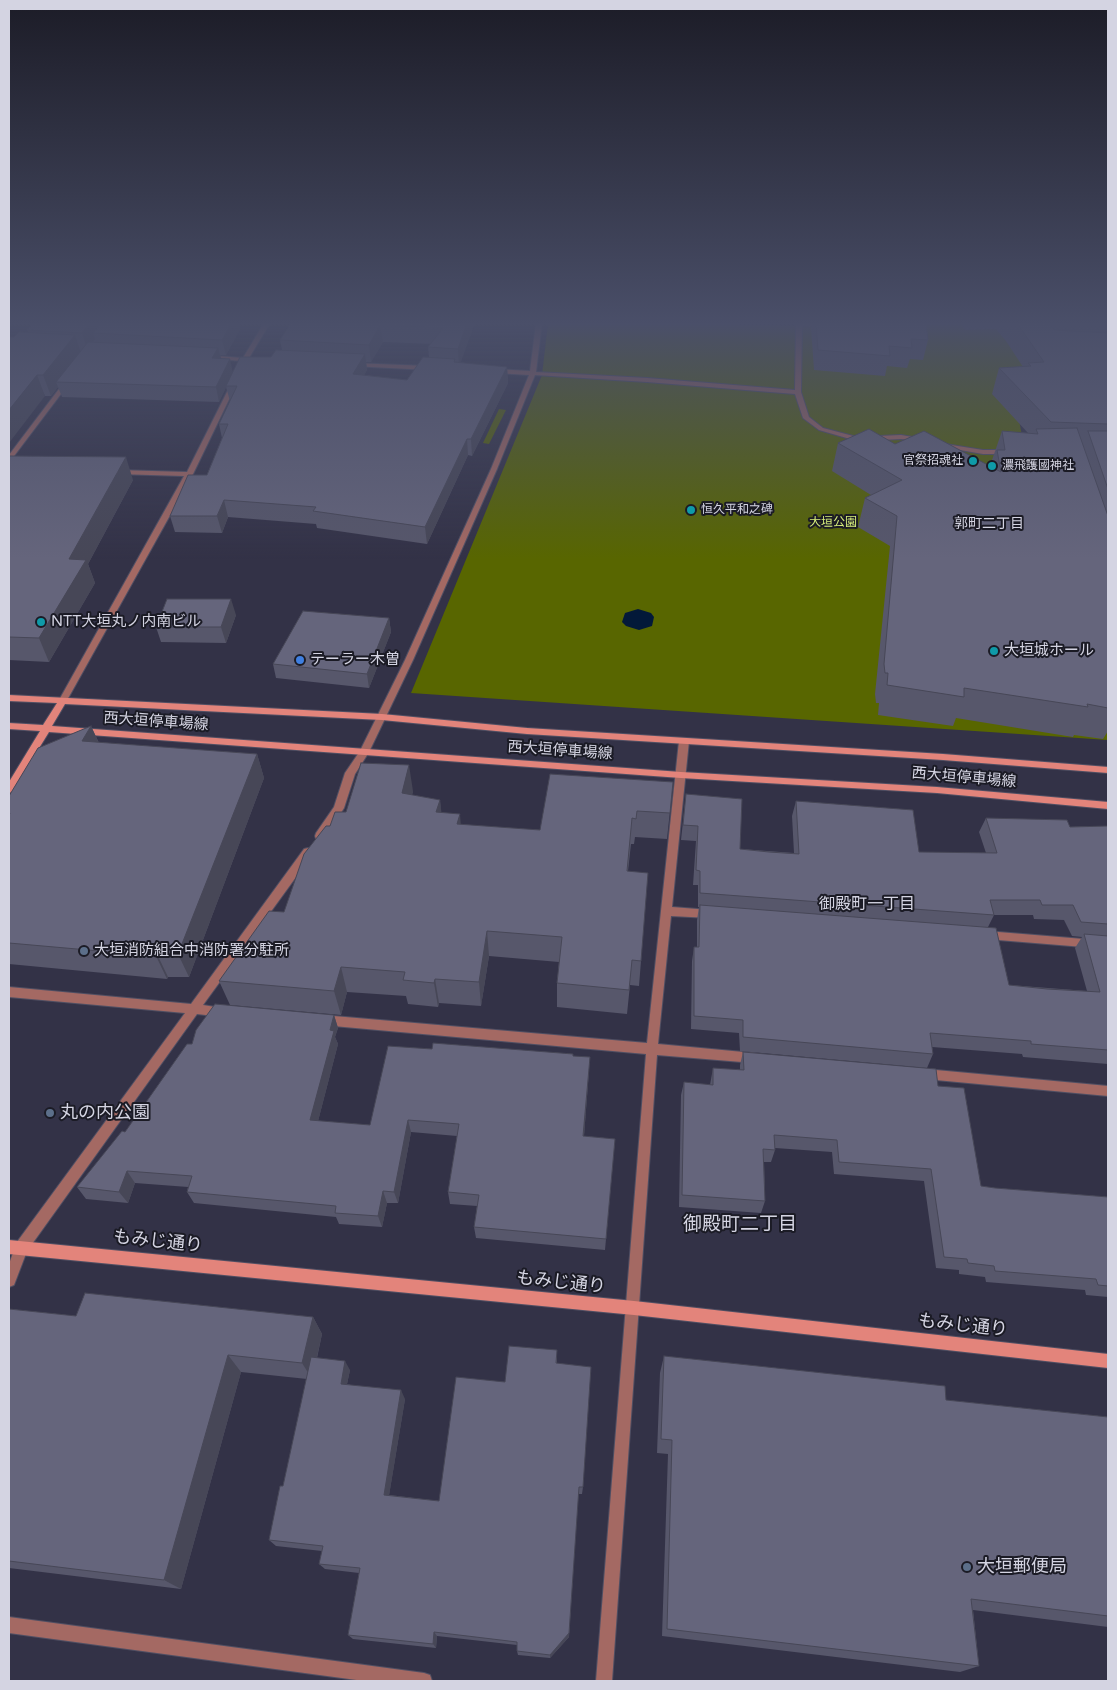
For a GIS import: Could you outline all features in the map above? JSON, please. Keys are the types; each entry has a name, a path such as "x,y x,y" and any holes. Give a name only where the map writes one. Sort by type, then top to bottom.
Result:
{"main road":[{"name":"西大垣停車場線","path":"9,698 382,717 527,730 1108,770"},
{"path":"9,790 62,702"},
{"name":"西大垣停車場線","path":"9,726 681,774 937,790 1108,806"},
{"name":"もみじ通り","path":"15,1247 634,1308 1108,1361"}],"street":[{"path":"9,459 52,402"},
{"path":"62,702 189,474 224,402"},
{"path":"9,1280 15,1247 196,1010 339,808 350,773 364,752 382,717 455,559 521,402"},
{"path":"801,402 806,418 821,429 857,439 915,438 962,450 1012,452"},
{"path":"113,472 189,474"},
{"path":"604,1681 634,1308 652,1048 684,741"},
{"path":"666,911 725,915"},
{"path":"971,934 1108,945"},
{"path":"9,992 236,1013"},
{"path":"305,1019 762,1059"},
{"path":"910,1073 1108,1091"},
{"path":"9,1626 424,1681"}],"green space":[{"name":"大垣公園","path":"531,402 1021,402 1019,420 1044,551 1108,612 1108,740 411,693"},
{"path":"499,409 506,410 489,444 483,443"}],"water":[{"path":"638,609 651,613 654,617 652,626 639,630 626,626 622,622 625,613"}],"building":[{"path":"9,402 16,402 9,410"},
{"path":"229,402 490,402 471,439 467,439 425,527 313,511 316,507 224,500 217,516 170,516 188,475 207,475 228,424 219,424"},
{"path":"1032,402 1108,402 1108,424 1051,422"},
{"path":"1077,428 1108,516 1108,708 1087,704 1088,707 964,688 964,697 887,685 888,673 885,673 884,664 897,516 865,498 902,480 838,443 869,429 895,444 924,431 1001,472 997,450 1005,450 1002,431 1038,434 1036,429"},
{"path":"1088,431 1108,431 1108,489"},
{"path":"9,456 126,457 69,559 86,560 39,638 9,637"},
{"path":"167,599 231,599 221,627 156,627"},
{"path":"303,611 389,618 367,674 273,664"},
{"path":"91,726 82,741 257,754 178,954 157,954 156,956 9,943 9,796 38,748"},
{"path":"361,763 409,765 402,793 440,800 436,812 460,814 457,824 540,830 550,774 673,782 670,813 637,811 636,819 632,818 627,871 648,873 641,961 632,960 629,990 557,983 562,937 487,931 479,982 435,979 434,983 403,980 405,972 341,967 334,991 219,981 269,911 284,912 304,854 326,826 330,826 335,812 346,812"},
{"path":"686,794 742,799 740,849 769,852 799,854 796,801 913,810 919,852 997,853 986,818 1067,820 1070,827 1108,826 1108,924 1081,922 1073,905 1042,905 1040,900 990,900 994,915 700,893 700,871 696,870 698,826 683,825"},
{"path":"700,905 996,928 1009,985 1047,989 1100,992 1084,934 1108,936 1108,1050 1031,1044 1031,1041 930,1033 933,1054 743,1037 743,1020 694,1016 694,947 699,947"},
{"path":"215,1004 334,1015 330,1030 334,1031 310,1120 370,1125 388,1046 432,1049 433,1043 590,1057 583,1136 615,1139 606,1239 474,1227 479,1195 448,1192 459,1124 408,1120 394,1192 383,1191 378,1216 335,1213 336,1206 187,1192 192,1176 127,1171 119,1192 77,1187 122,1131 125,1132 187,1044 192,1044 196,1030"},
{"path":"743,1052 936,1069 938,1086 964,1088 981,1186 1108,1197 1108,1286 1098,1285 1096,1279 995,1271 994,1266 968,1263 967,1259 944,1257 931,1169 839,1162 837,1140 774,1135 775,1150 763,1149 765,1201 682,1195 684,1082 713,1085 713,1068 744,1070"},
{"path":"85,1293 313,1317 302,1363 228,1355 164,1580 9,1561 9,1309 76,1316"},
{"path":"509,1346 557,1350 556,1363 591,1367 583,1487 579,1487 569,1633 550,1655 517,1651 517,1642 434,1632 433,1644 348,1635 360,1568 319,1564 323,1546 269,1540 280,1486 283,1486 311,1357 345,1361 341,1384 401,1390 384,1495 439,1501 456,1377 505,1382"},
{"path":"664,1356 945,1386 946,1400 1108,1417 1108,1616 971,1599 979,1666 667,1629 672,1440 661,1439"}],"place":[{"name":"官祭招魂社","path":"973,461"},
{"name":"濃飛護國神社","path":"992,466"},
{"name":"恒久平和之碑","path":"691,510"},
{"name":"NTT大垣丸ノ内南ビル","path":"41,622"},
{"name":"大垣城ホール","path":"994,651"},
{"name":"テーラー木曽","path":"300,660"},
{"name":"大垣消防組合中消防署分駐所","path":"84,951"},
{"name":"丸の内公園","path":"50,1113"},
{"name":"大垣郵便局","path":"967,1567"}],"district":[{"name":"郭町二丁目","path":"989,524"},
{"name":"御殿町一丁目","path":"867,905"},
{"name":"御殿町二丁目","path":"740,1225"}]}
